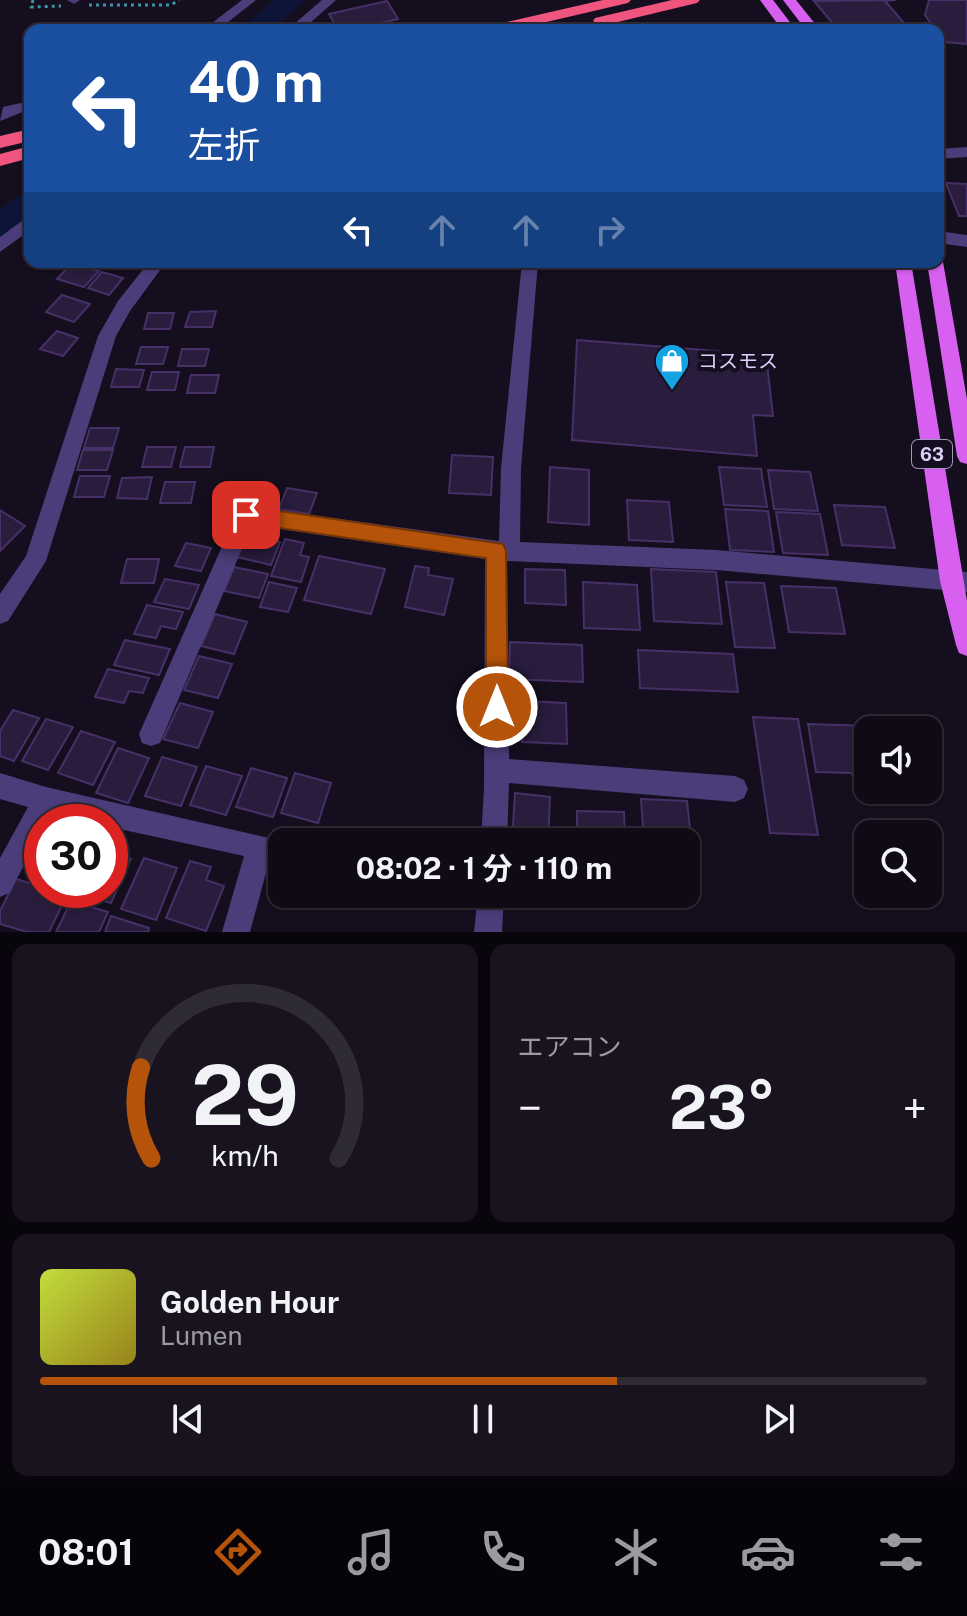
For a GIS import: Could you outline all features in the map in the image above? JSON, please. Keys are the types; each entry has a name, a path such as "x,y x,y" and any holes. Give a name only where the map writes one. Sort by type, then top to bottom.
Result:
{"highway":[{"path":"517,24 623,0"},
{"path":"587,24 692,0"},
{"path":"0,142 24,136"},
{"path":"0,160 24,154"}],"main road":[{"path":"766,0 784,24"},
{"path":"789,0 808,24"},
{"name":"63","path":"904,268 959,582 967,645"},
{"name":"63","path":"936,268 967,456"}],"street":[{"path":"218,24 250,0"},
{"path":"301,24 330,0"},
{"path":"0,116 8,110 24,106"},
{"path":"944,154 967,152"},
{"path":"0,246 24,226"},
{"path":"944,238 967,241"},
{"path":"0,613 35,561 107,336 124,306 153,268"},
{"path":"495,828 503,551 529,268"},
{"path":"151,734 246,515 503,551 716,560 959,582"},
{"path":"497,770 735,789"},
{"path":"0,786 46,800 260,847 236,932"},
{"path":"0,884 46,800"},
{"path":"488,932 490,908"}],"path":[{"path":"33,0 31,7 69,2"},
{"path":"87,5 110,2 171,5 179,0"}],"building":[{"path":"896,0 885,1 905,24 833,24 814,1"},
{"path":"929,0 967,0 967,44 944,42 944,24 931,24 925,15"},
{"path":"387,1 398,19 376,24 335,24 329,14"},
{"path":"946,183 967,184 967,216 959,216"},
{"path":"67,268 99,271 84,287 57,279"},
{"path":"102,272 123,278 109,295 88,288"},
{"path":"62,295 90,304 74,322 46,312"},
{"path":"216,311 212,327 185,327 190,312"},
{"path":"148,313 174,313 170,329 144,329"},
{"path":"57,331 78,338 63,356 40,349"},
{"path":"577,340 766,355 773,416 753,415 757,456 572,440"},
{"path":"141,347 168,347 163,364 136,364"},
{"path":"182,349 209,349 205,366 178,366"},
{"path":"116,369 144,370 139,387 111,387"},
{"path":"152,372 179,372 175,390 147,390"},
{"path":"191,375 219,375 215,393 187,393"},
{"path":"90,428 119,428 113,448 84,448"},
{"path":"147,447 176,447 171,467 142,467"},
{"path":"185,447 214,447 210,467 180,467"},
{"path":"83,450 113,450 107,470 77,470"},
{"path":"452,455 493,457 491,495 449,493"},
{"path":"550,467 589,470 589,525 548,522"},
{"path":"719,467 761,469 767,507 724,505"},
{"path":"768,470 810,472 818,511 774,509"},
{"path":"80,476 110,476 104,497 74,497"},
{"path":"152,477 147,499 117,498 122,478"},
{"path":"165,482 195,482 191,503 160,503"},
{"path":"287,488 317,493 309,514 279,509"},
{"path":"627,500 669,502 673,542 629,540"},
{"path":"834,505 885,507 895,548 842,545"},
{"path":"725,509 768,511 774,552 730,550"},
{"path":"0,510 25,526 0,551"},
{"path":"776,512 820,514 828,555 783,553"},
{"path":"260,538 280,542 271,565 237,557 244,542 258,544"},
{"path":"285,539 304,543 300,555 309,557 301,582 271,576"},
{"path":"186,543 211,548 201,571 175,566"},
{"path":"319,556 385,569 371,614 304,600"},
{"path":"127,559 159,559 154,583 121,583"},
{"path":"415,566 429,568 428,575 453,579 444,615 405,607"},
{"path":"234,567 268,574 259,598 224,591"},
{"path":"525,569 565,570 566,605 525,603"},
{"path":"651,569 716,572 722,624 654,621"},
{"path":"165,579 199,585 189,609 154,602"},
{"path":"269,582 297,588 288,612 260,607"},
{"path":"583,582 637,585 640,630 584,628"},
{"path":"726,582 764,583 775,648 735,647"},
{"path":"781,586 836,588 845,634 789,632"},
{"path":"147,605 183,612 176,629 161,626 156,638 134,634"},
{"path":"215,614 247,622 234,654 201,646"},
{"path":"125,640 170,649 159,675 114,665"},
{"path":"510,642 582,645 583,682 509,679"},
{"path":"638,650 733,654 738,692 640,688"},
{"path":"199,656 232,664 218,698 184,690"},
{"path":"108,669 149,678 143,693 129,691 124,703 95,697"},
{"path":"523,701 566,703 567,744 522,742"},
{"path":"180,703 213,712 198,748 163,739"},
{"path":"13,710 39,718 14,761 0,756 0,731"},
{"path":"753,717 798,719 818,835 770,833"},
{"path":"46,719 73,727 48,770 22,761"},
{"path":"808,724 854,725 854,784 852,773 816,772"},
{"path":"81,731 115,742 93,785 58,773"},
{"path":"118,748 149,758 128,803 96,793"},
{"path":"162,757 197,767 181,806 145,796"},
{"path":"206,766 242,776 226,815 190,805"},
{"path":"251,768 287,778 273,817 236,807"},
{"path":"295,773 331,783 318,823 281,813"},
{"path":"515,793 550,797 549,828 513,828"},
{"path":"641,799 687,801 690,828 643,828"},
{"path":"577,811 624,812 625,828 577,828"},
{"path":"144,858 177,868 156,920 121,909 128,908 128,893"},
{"path":"190,861 211,867 206,880 224,886 206,931 166,918"},
{"path":"16,879 24,881 24,908 61,908 49,932 27,932 0,924 0,911"},
{"path":"68,908 95,908 108,912 99,932 56,932"},
{"path":"111,916 149,928 148,932 105,932"}],"waterway":[{"path":"262,24 292,0"},
{"path":"0,227 24,209"}],"place":[{"name":"コスモス","path":"672,392"}],"route":[{"path":"246,515 496,551 497,707"}]}
